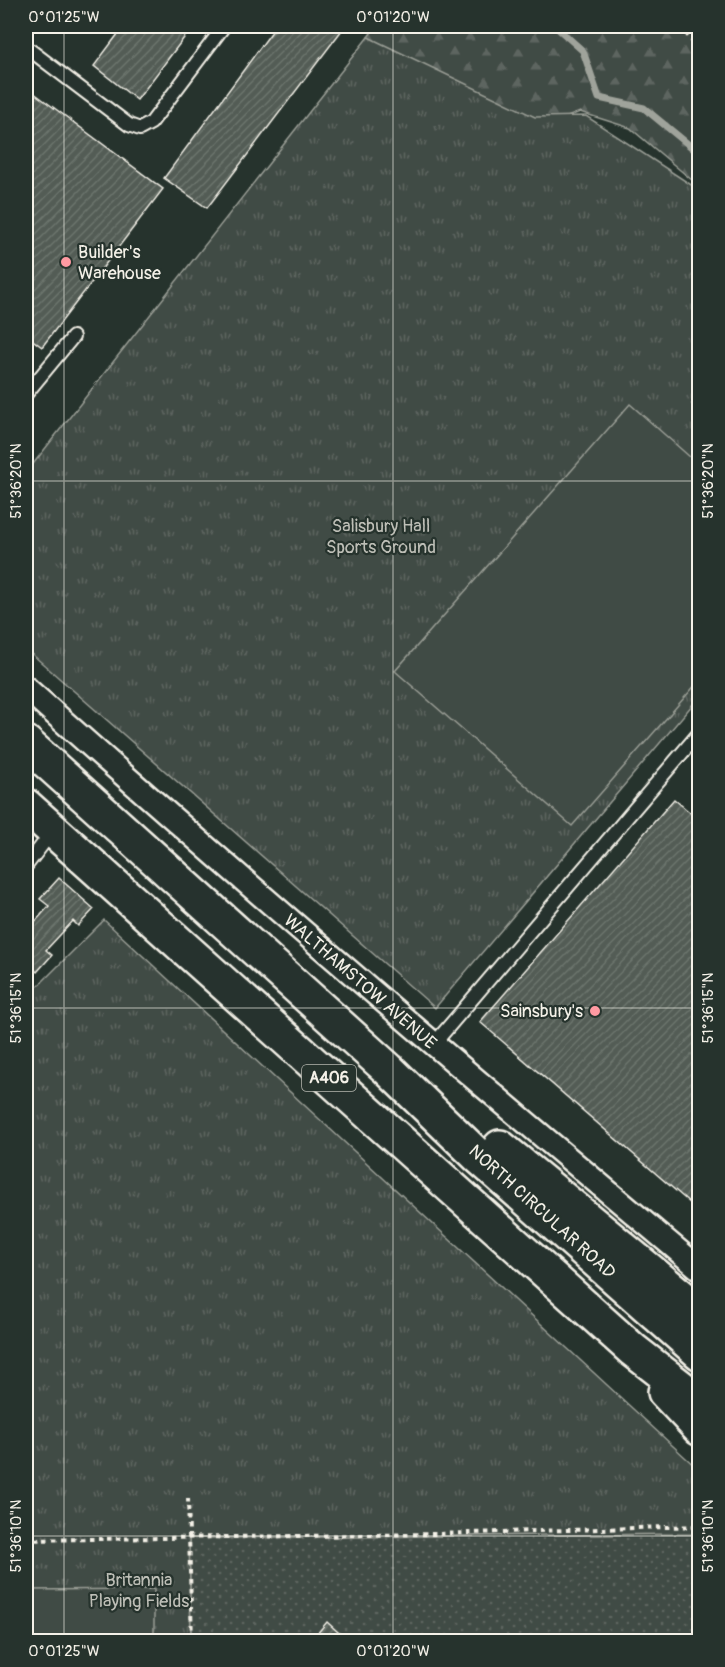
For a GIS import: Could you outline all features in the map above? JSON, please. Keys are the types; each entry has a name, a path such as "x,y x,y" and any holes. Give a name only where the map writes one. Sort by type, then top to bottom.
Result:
{"highway":[{"name":"A406","path":"26,742 388,1069 458,1112 699,1312"},
{"name":"A406","path":"26,806 633,1350 699,1402"},
{"name":"NORTH CIRCULAR ROAD","path":"388,1069 480,1158 699,1353"},
{"name":"A406","path":"633,1350 673,1403 699,1429"}],"street":[{"name":"WALTHAMSTOW AVENUE","path":"26,688 433,1045 699,1269"}],"lane":[{"path":"26,47 129,125 140,129 151,123 224,26"},
{"path":"26,394 74,337"},
{"path":"433,1045 699,733"},
{"path":"26,867 53,831"}],"path":[{"path":"680,26 699,51"},
{"path":"188,1498 192,1641"},
{"path":"26,1540 436,1534 699,1526"}],"green space":[{"path":"376,26 699,26 699,186 630,128 580,112 538,128 368,37"},
{"name":"Salisbury Hall Sports Ground","path":"368,37 535,117 586,116 699,190 699,697 435,1008 26,649 26,473"},
{"path":"630,404 699,465 699,681 572,826 395,671"},
{"name":"Britannia Playing Fields","path":"104,920 699,1470 699,1534 189,1538 191,1641 26,1642 26,998"},
{"path":"699,1534 699,1641 191,1641 189,1538"},
{"name":"Britannia Playing Fields","path":"154,1589 154,1641 26,1641 26,1590"}],"building":[{"path":"124,26 193,26 137,100 94,66"},
{"path":"276,26 345,26 207,208 164,178"},
{"name":"Builder's Warehouse","path":"26,87 163,189 42,347 26,335"},
{"path":"700,396 700,411 692,404"},
{"name":"Sainsbury's","path":"674,799 700,821 700,1206 697,1209 480,1022"},
{"path":"59,878 94,909 78,926 73,921 46,950 52,955 37,972 26,962 26,932 49,906 40,899"},
{"path":"327,1622 349,1642 310,1642"}],"waterway":[{"path":"555,26 583,51 599,98 644,108 700,154"}],"place":[{"name":"Builder's Warehouse","path":"66,262"},
{"name":"Sainsbury's","path":"595,1011"}]}
